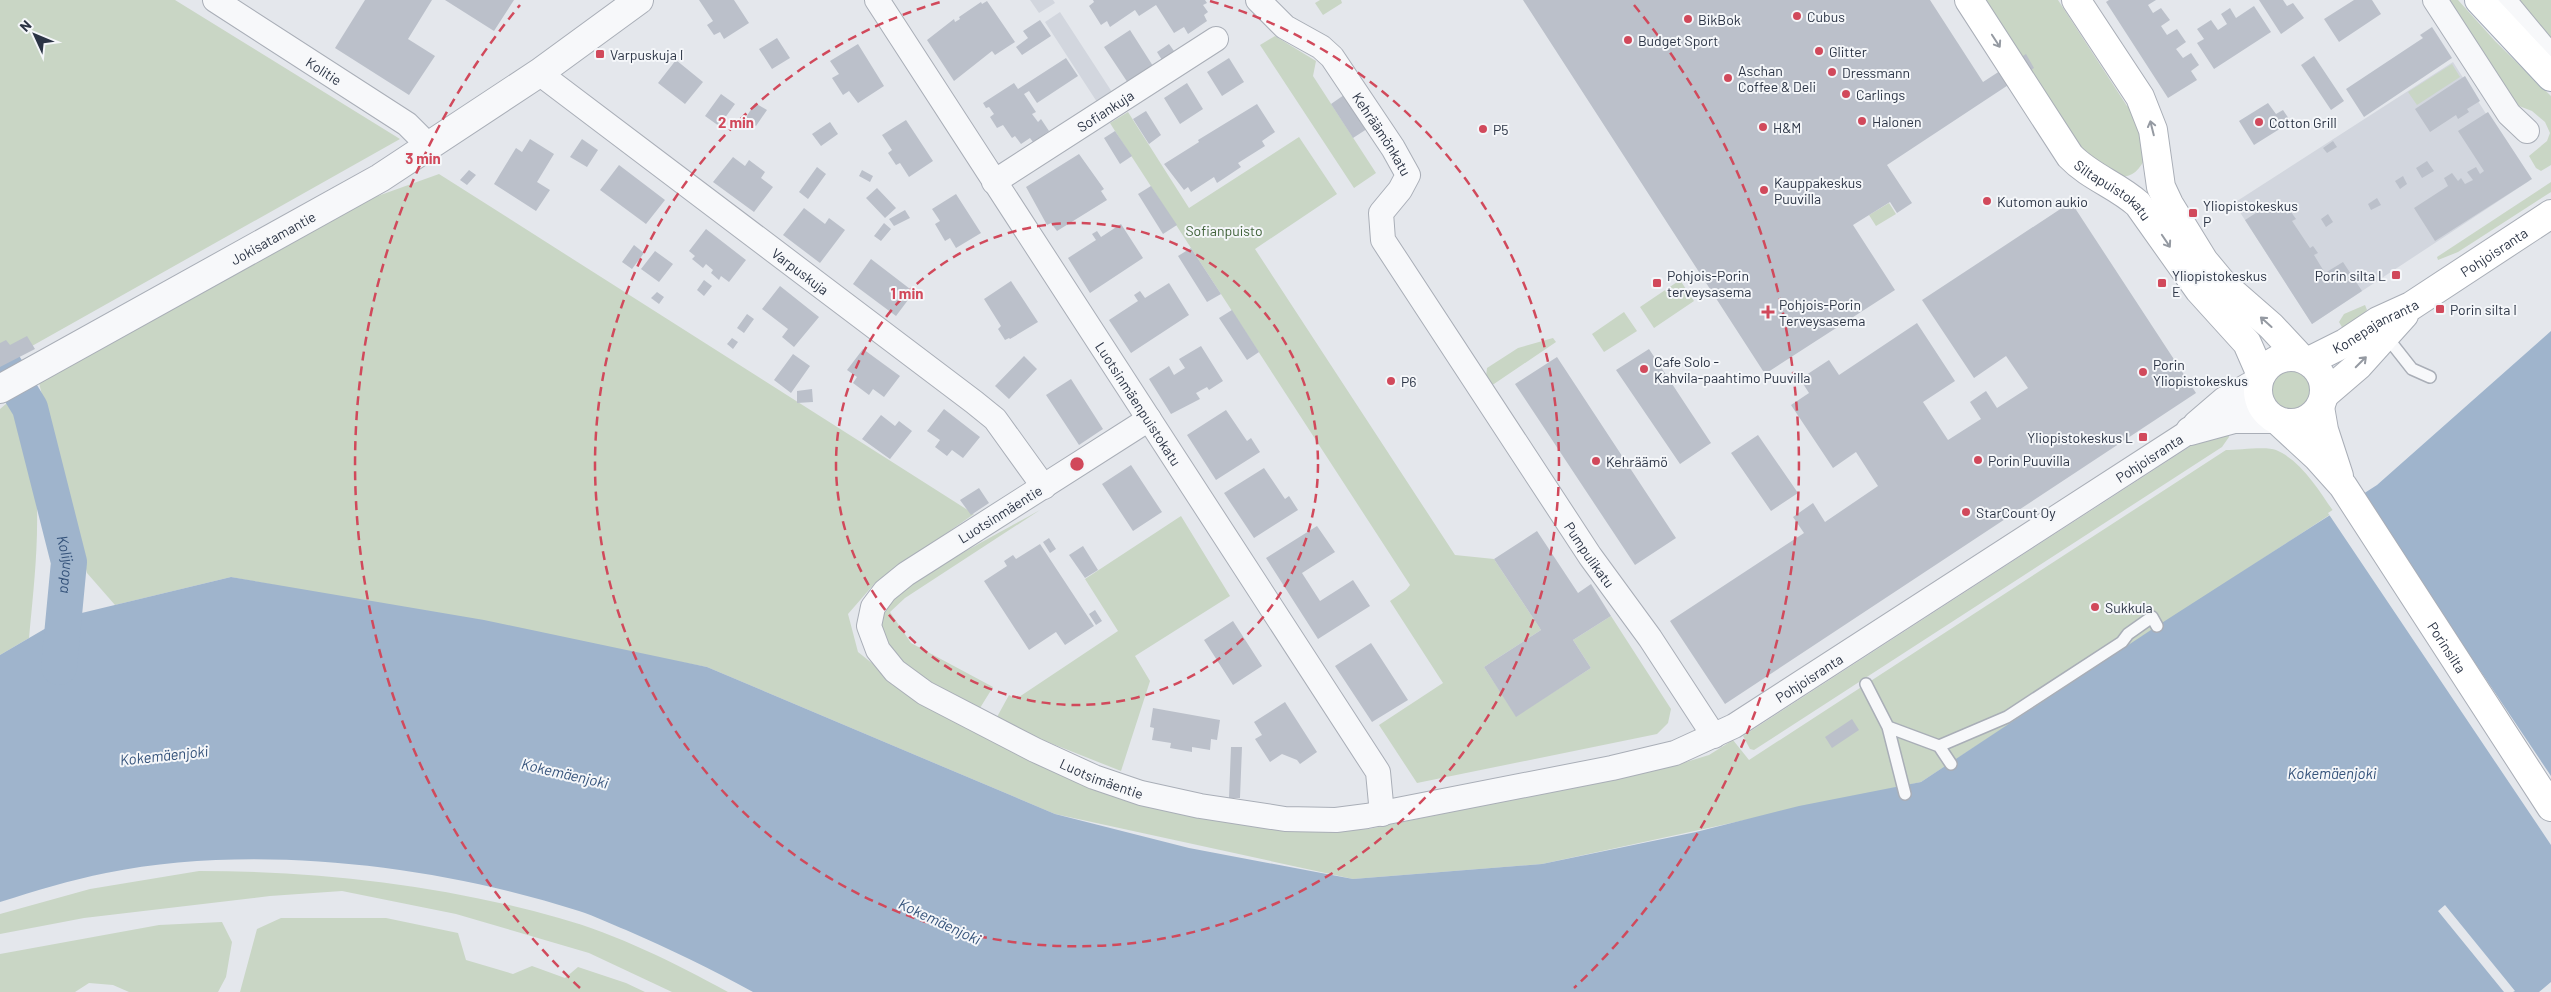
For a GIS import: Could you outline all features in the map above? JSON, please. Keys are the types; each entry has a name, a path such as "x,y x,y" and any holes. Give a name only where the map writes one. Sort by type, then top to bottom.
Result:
{"main road":[{"name":"Siltapuistokatu","path":"1970,0 2070,156 2088,173 2113,185 2138,204 2151,219 2199,290 2246,343 2260,378"},
{"name":"Siltapuistokatu","path":"2076,0 2140,97 2151,123 2162,187 2169,204 2204,261 2224,285 2271,326 2304,359"},
{"path":"2479,0 2551,77"},
{"path":"2113,185 2128,186 2141,182 2151,173 2157,155"},
{"name":"Pohjoisranta","path":"2412,306 2551,214"},
{"name":"Konepajanranta","path":"2304,359 2345,342 2378,321 2412,306"},
{"name":"Konepajanranta","path":"2322,401 2386,336 2412,306"},
{"path":"2281,358 2304,359 2322,377 2322,401 2311,416 2301,422 2290,423 2276,420 2266,412 2259,400 2260,378 2269,365 2281,358"},
{"name":"Porinsilta","path":"2322,401 2324,430 2343,486"},
{"name":"Porinsilta","path":"2276,420 2317,457 2343,486 2551,807"}],"street":[{"name":"Kolitie","path":"215,0 406,124 430,147"},
{"name":"Jokisatamantie","path":"0,389 222,267 430,147 539,74 639,0"},
{"name":"Luotsinmäenpuistokatu","path":"877,0 1378,772 1382,814"},
{"name":"Kehräämönkatu","path":"1258,0 1285,27 1320,47 1332,57 1393,148 1408,175 1400,190 1381,213 1384,240 1467,371"},
{"path":"2435,0 2510,114 2527,131"},
{"path":"2501,0 2540,47 2551,66"},
{"name":"Sofiankuja","path":"994,182 1216,39"},
{"name":"Varpuskuja","path":"539,74 974,402 1001,427 1044,487"},
{"name":"Pumpulikatu","path":"1467,371 1590,556 1650,638 1714,736"},
{"name":"Pohjoisranta","path":"1382,814 1630,764 1675,753 1714,736 1734,726 2190,431 2225,401 2260,378"},
{"name":"Luotsinmäentie","path":"869,626 873,607 885,591 906,574 1149,419"},
{"name":"Pohjoisranta","path":"2190,431 2234,419 2276,420"},
{"name":"Luotsimäentie","path":"869,626 878,650 895,671 925,693 1035,750 1094,777 1141,793 1200,806 1285,819 1336,820 1382,814"}],"lane":[{"path":"2386,336 2412,369 2430,378"},
{"path":"1939,746 2007,717 2048,694 2122,642 2128,634 2152,618 2157,626"},
{"path":"1866,684 1888,726 1905,794"},
{"path":"1888,726 1939,746 1951,764"}],"shaded area":[{"path":"1030,0 1053,0 1055,3 1039,13"},
{"path":"1060,12 1112,92 1097,102 1045,22"},
{"path":"2453,62 2529,181 2312,324 2234,203"}],"green space":[{"path":"0,0 175,0 400,139 0,364"},
{"path":"1320,0 1341,0 1342,3 1323,15 1315,3"},
{"path":"1986,0 2058,0 2127,106 2137,110 2147,154 2133,174 2125,177 2107,173 2078,154 2078,142"},
{"path":"2443,0 2458,0 2495,41 2551,96 2551,165 2541,171 2536,168 2529,156 2547,141 2550,133 2545,122 2532,111 2519,106 2504,94"},
{"path":"2505,0 2551,0 2551,51"},
{"path":"1275,36 1316,61 1313,76 1376,173 1354,188 1260,45"},
{"path":"2452,64 2460,77 2417,105 2408,92"},
{"name":"Sofianpuisto","path":"1128,112 1189,208 1299,137 1337,194 1255,249 1455,555 1494,559 1541,630 1484,667 1516,716 1591,668 1573,640 1611,616 1671,709 1668,723 1657,734 1417,783 1379,725 1443,683 1390,601 1410,585 1110,123"},
{"path":"439,174 974,514 875,583 848,614 858,652 908,692 1114,794 1287,832 1369,829 1673,766 1709,755 1733,740 1749,760 2226,450 2266,448 2276,450 2285,455 2294,461 2309,477 2334,512 1921,782 1542,864 1353,879 1055,814 707,667 231,577 115,605 87,573 39,383 375,197"},
{"path":"2551,182 2551,192 2458,252 2438,260 2437,257"},
{"path":"1889,203 1896,214 1876,226 1869,215"},
{"path":"1680,280 1694,301 1654,328 1640,307"},
{"path":"2365,305 2367,310 2358,320 2343,329 2339,322 2344,314"},
{"path":"1624,312 1637,331 1604,352 1592,334"},
{"path":"1553,338 1556,342 1488,388 1485,385 1487,368 1518,348"},
{"path":"2288,368 2296,368 2308,374 2314,390 2308,406 2296,412 2288,412 2276,406 2270,394 2270,386 2276,374"},
{"path":"13,398 32,467 37,509 36,557 29,638 0,655 0,409"},
{"path":"2228,430 2229,437 2222,447 1754,750 1750,749 1743,736 2197,442"},
{"path":"1040,510 905,598 890,612 911,643 993,687 980,708 929,682 901,662 884,639 881,625 882,618 884,612 894,600 911,586 955,557"},
{"path":"1181,516 1230,596 1135,656 1150,681 1121,771 1030,735 997,717 1009,695 1016,699 1118,631 1085,579"},
{"path":"199,871 290,874 381,882 471,897 515,907 559,918 602,932 667,960 728,992 672,992 589,953 456,914 342,891 270,896 84,918 0,934 0,914 90,889"},
{"path":"281,918 386,918 458,933 466,960 513,974 532,966 565,978 578,967 626,983 645,992 240,992 257,929"},
{"path":"222,922 232,942 226,977 218,992 129,992 113,985 89,983 75,992 0,992 0,954 159,925"}],"water":[{"name":"Kokemäenjoki","path":"2551,331 2551,982 2539,992 753,992 658,944 579,911 466,881 406,871 283,860 222,860 163,864 93,876 0,902 0,655 65,617 231,577 484,620 707,667 1055,814 1189,848 1353,879 1542,864 1696,832 1799,806 1921,782 2157,626 2377,485"}],"pier":[{"path":"2360,492 2551,776 2551,845 2328,513"},
{"path":"2445,905 2515,991 2504,992 2438,911"}],"building":[{"path":"365,0 432,0 408,39 435,56 409,95 335,48"},
{"path":"445,0 514,0 494,31"},
{"path":"699,0 734,0 749,23 724,39 720,32 714,35 707,25 713,21"},
{"path":"1093,0 1205,0 1207,3 1203,5 1208,12 1204,15 1207,21 1188,34 1184,27 1174,33 1156,5 1139,16 1135,10 1110,27 1107,21 1101,25 1089,6 1094,2"},
{"name":"Kauppakeskus Puuvilla","path":"1523,0 1930,0 1983,82 2026,54 2034,68 1887,165 1912,203 1897,213 1890,202 1853,225 1895,290 1765,374"},
{"path":"2109,0 2156,0 2148,5 2153,13 2161,8 2170,20 2161,26 2167,35 2177,29 2186,42 2176,49 2183,58 2191,53 2199,65 2191,71 2197,80 2168,98 2106,2"},
{"path":"2259,0 2283,0 2287,6 2293,3 2304,18 2281,34"},
{"path":"2354,0 2372,0 2381,14 2339,42 2324,19"},
{"path":"987,1 1015,42 995,55 992,51 954,81 927,40 954,19 955,22 960,19 959,17 981,2 982,4"},
{"path":"2254,6 2271,32 2214,69 2197,43 2204,39 2197,29 2211,20 2218,30 2227,24 2221,14 2230,8 2236,18"},
{"path":"1040,20 1051,36 1022,55 1016,47 1028,38 1023,31"},
{"path":"2432,27 2452,58 2364,117 2346,89 2423,38 2420,35"},
{"path":"1130,30 1153,66 1128,83 1104,47"},
{"path":"777,38 790,58 772,69 759,49"},
{"path":"858,44 884,86 858,103 849,91 843,95 832,78 839,74 830,61"},
{"path":"1169,44 1174,51 1162,60 1157,52"},
{"path":"2314,56 2344,101 2331,110 2301,65"},
{"path":"1066,58 1078,76 1037,103 1029,91 1024,94 1036,112 1032,114 1038,122 1041,119 1049,131 1033,142 1030,138 1021,144 1015,136 1012,138 1003,125 997,128 990,117 994,114 983,103 1014,83 1018,89"},
{"path":"1229,58 1244,82 1222,96 1207,72"},
{"path":"676,60 703,82 685,104 658,83"},
{"path":"2465,76 2480,101 2467,109 2469,112 2458,119 2456,115 2430,132 2415,109"},
{"path":"1187,83 1203,109 1180,124 1164,98"},
{"path":"721,94 735,104 719,126 705,116"},
{"path":"1344,95 1370,127 1353,138 1331,104"},
{"path":"755,103 767,110 756,126 745,119"},
{"path":"2268,103 2276,114 2283,110 2291,122 2254,145 2239,121"},
{"path":"1257,104 1275,132 1262,141 1265,146 1238,163 1241,167 1217,183 1214,177 1191,192 1188,187 1184,190 1164,164 1199,142 1198,140"},
{"path":"1146,111 1161,135 1149,144 1133,119"},
{"path":"2488,112 2532,179 2435,241 2414,208 2448,186 2444,178 2452,173 2458,181 2461,178 2465,184 2473,180 2467,172 2476,167 2480,174 2484,171 2458,131"},
{"path":"906,120 933,161 909,177 900,163 896,165 888,153 892,150 882,135"},
{"path":"830,122 838,134 821,146 812,134"},
{"path":"1115,131 1132,156 1120,164 1104,138"},
{"path":"530,139 554,154 537,182 550,190 536,211 494,184 516,148 522,152"},
{"path":"582,139 598,150 587,167 570,157"},
{"path":"2333,141 2337,147 2327,153 2323,148"},
{"path":"1079,154 1104,189 1101,191 1107,200 1057,231 1051,223 1047,225 1026,187"},
{"path":"733,157 745,166 749,160 765,172 761,178 773,187 754,212 713,182"},
{"path":"2427,161 2434,171 2422,178 2416,168"},
{"path":"619,165 665,200 646,224 600,190"},
{"path":"817,167 826,174 808,199 799,192"},
{"path":"469,170 476,175 467,185 460,180"},
{"path":"862,170 873,176 870,182 859,176"},
{"path":"2403,176 2407,184 2400,189 2395,181"},
{"path":"1151,186 1177,225 1163,234 1138,194"},
{"path":"877,188 896,208 885,218 866,198"},
{"path":"956,194 981,233 956,248 950,238 945,241 935,224 940,221 932,209"},
{"path":"2377,198 2381,205 2371,210 2368,204"},
{"path":"2278,199 2287,214 2291,212 2296,219 2292,221 2310,248 2313,246 2318,253 2314,255 2325,273 2343,262 2362,291 2312,324 2245,220"},
{"name":"Porin Puuvilla","path":"2071,202 2196,393 1725,704 1670,621 1804,533 1793,517 1813,503 1825,522 1878,486 1856,452 1833,468 1791,405 1809,393 1800,379 1829,360 1839,375 1917,323 1955,381 1923,402 1948,440 1981,419 1970,402 1986,391 1997,408 2028,388 2006,356 1974,378 1922,300"},
{"path":"804,208 825,224 829,218 845,230 820,263 783,235"},
{"path":"905,210 910,218 894,226 889,219"},
{"path":"2328,214 2333,222 2326,227 2321,219"},
{"path":"884,223 891,229 881,241 874,236"},
{"path":"1121,224 1143,258 1090,293 1068,258 1096,240 1092,234 1097,231 1101,237"},
{"path":"706,229 746,260 729,282 721,276 719,280 711,273 713,270 706,264 703,268 692,259 695,256 689,251"},
{"path":"634,245 644,253 632,269 622,262"},
{"path":"1191,248 1221,294 1207,302 1178,256"},
{"path":"655,251 673,264 659,282 641,269"},
{"path":"871,259 914,292 896,316 853,284"},
{"path":"704,280 712,286 704,296 697,290"},
{"path":"1011,281 1038,322 1010,339 1005,340 998,329 1001,326 984,299"},
{"path":"1169,283 1189,315 1131,353 1109,320 1138,301 1134,295 1140,291 1145,298"},
{"path":"780,286 819,317 794,347 782,337 788,329 762,309"},
{"path":"657,292 664,297 659,304 651,298"},
{"path":"1232,310 1259,352 1247,360 1219,318"},
{"path":"747,314 754,319 744,333 737,328"},
{"path":"27,336 35,349 0,367 0,343 6,340 10,345"},
{"path":"732,338 738,342 733,349 727,344"},
{"path":"1201,346 1223,381 1209,390 1207,387 1196,393 1200,399 1171,414 1149,379 1169,366 1174,375 1185,368 1179,359"},
{"path":"863,349 900,376 884,397 873,389 869,395 853,383 857,377 847,370"},
{"path":"1649,349 1711,443 1680,464 1616,370"},
{"path":"793,354 810,366 791,393 774,380"},
{"path":"1024,356 1037,369 1009,399 995,386"},
{"name":"Kehräämö","path":"1557,357 1676,538 1635,565 1515,384"},
{"path":"1071,379 1103,429 1079,445 1046,395"},
{"path":"812,389 813,402 797,403 797,391"},
{"path":"944,409 980,437 963,458 952,450 947,456 935,447 940,440 927,431"},
{"path":"1226,410 1247,441 1251,438 1260,452 1216,480 1187,435"},
{"path":"881,415 895,426 899,421 912,431 890,459 862,439"},
{"path":"1758,435 1798,493 1771,511 1731,453"},
{"path":"1131,465 1162,512 1133,531 1102,484"},
{"path":"1264,468 1285,499 1289,496 1298,510 1254,538 1224,493"},
{"path":"979,488 989,503 971,515 960,500"},
{"path":"1317,526 1335,552 1302,573 1320,601 1353,580 1370,606 1318,639 1266,558"},
{"path":"1537,531 1578,593 1591,584 1611,616 1573,640 1591,668 1516,717 1484,667 1541,630 1494,559"},
{"path":"1049,538 1056,549 1050,553 1043,542"},
{"path":"1040,544 1094,626 1065,645 1056,632 1029,650 984,581 1007,566 1004,561 1013,555 1016,559"},
{"path":"1083,546 1098,570 1085,578 1069,555"},
{"path":"1095,610 1102,621 1096,625 1089,614"},
{"path":"1233,621 1262,666 1233,685 1204,640"},
{"path":"1371,643 1408,700 1372,722 1335,666"},
{"path":"1285,702 1317,752 1300,764 1297,760 1282,754 1270,762 1255,739 1262,735 1254,722"},
{"path":"1153,708 1220,720 1217,740 1211,739 1210,750 1192,747 1192,752 1170,748 1171,743 1152,740 1154,728 1150,727"},
{"path":"1852,719 1859,730 1832,748 1825,737"},
{"path":"1231,747 1242,747 1240,798 1229,798"}],"waterway":[{"name":"Kolijuopa","path":"5,367 30,408 69,562 59,667"}],"place":[{"name":"Cubus","path":"1797,16"},
{"name":"BikBok","path":"1688,19"},
{"name":"Budget Sport","path":"1628,40"},
{"name":"Glitter","path":"1819,51"},
{"name":"Varpuskuja I","path":"600,54"},
{"name":"Dressmann","path":"1832,72"},
{"name":"Aschan Coffee & Deli","path":"1728,78"},
{"name":"Carlings","path":"1846,94"},
{"name":"Halonen","path":"1862,121"},
{"name":"Cotton Grill","path":"2259,122"},
{"name":"H&M","path":"1763,127"},
{"name":"P5","path":"1483,129"},
{"name":"Kauppakeskus Puuvilla","path":"1764,190"},
{"name":"Kutomon aukio","path":"1987,201"},
{"name":"Yliopistokeskus P","path":"2193,213"},
{"name":"Porin silta L","path":"2396,275"},
{"name":"Pohjois-Porin terveysasema","path":"1657,283"},
{"name":"Yliopistokeskus E","path":"2162,283"},
{"name":"Porin silta I","path":"2440,309"},
{"name":"Pohjois-Porin Terveysasema","path":"1768,312"},
{"name":"Cafe Solo - Kahvila-paahtimo Puuvilla","path":"1644,369"},
{"name":"Porin Yliopistokeskus","path":"2143,372"},
{"name":"P6","path":"1391,381"},
{"name":"Yliopistokeskus L","path":"2143,437"},
{"name":"Porin Puuvilla","path":"1978,460"},
{"name":"Kehräämö","path":"1596,461"},
{"name":"StarCount Oy","path":"1966,512"},
{"name":"Sukkula","path":"2095,607"}]}
